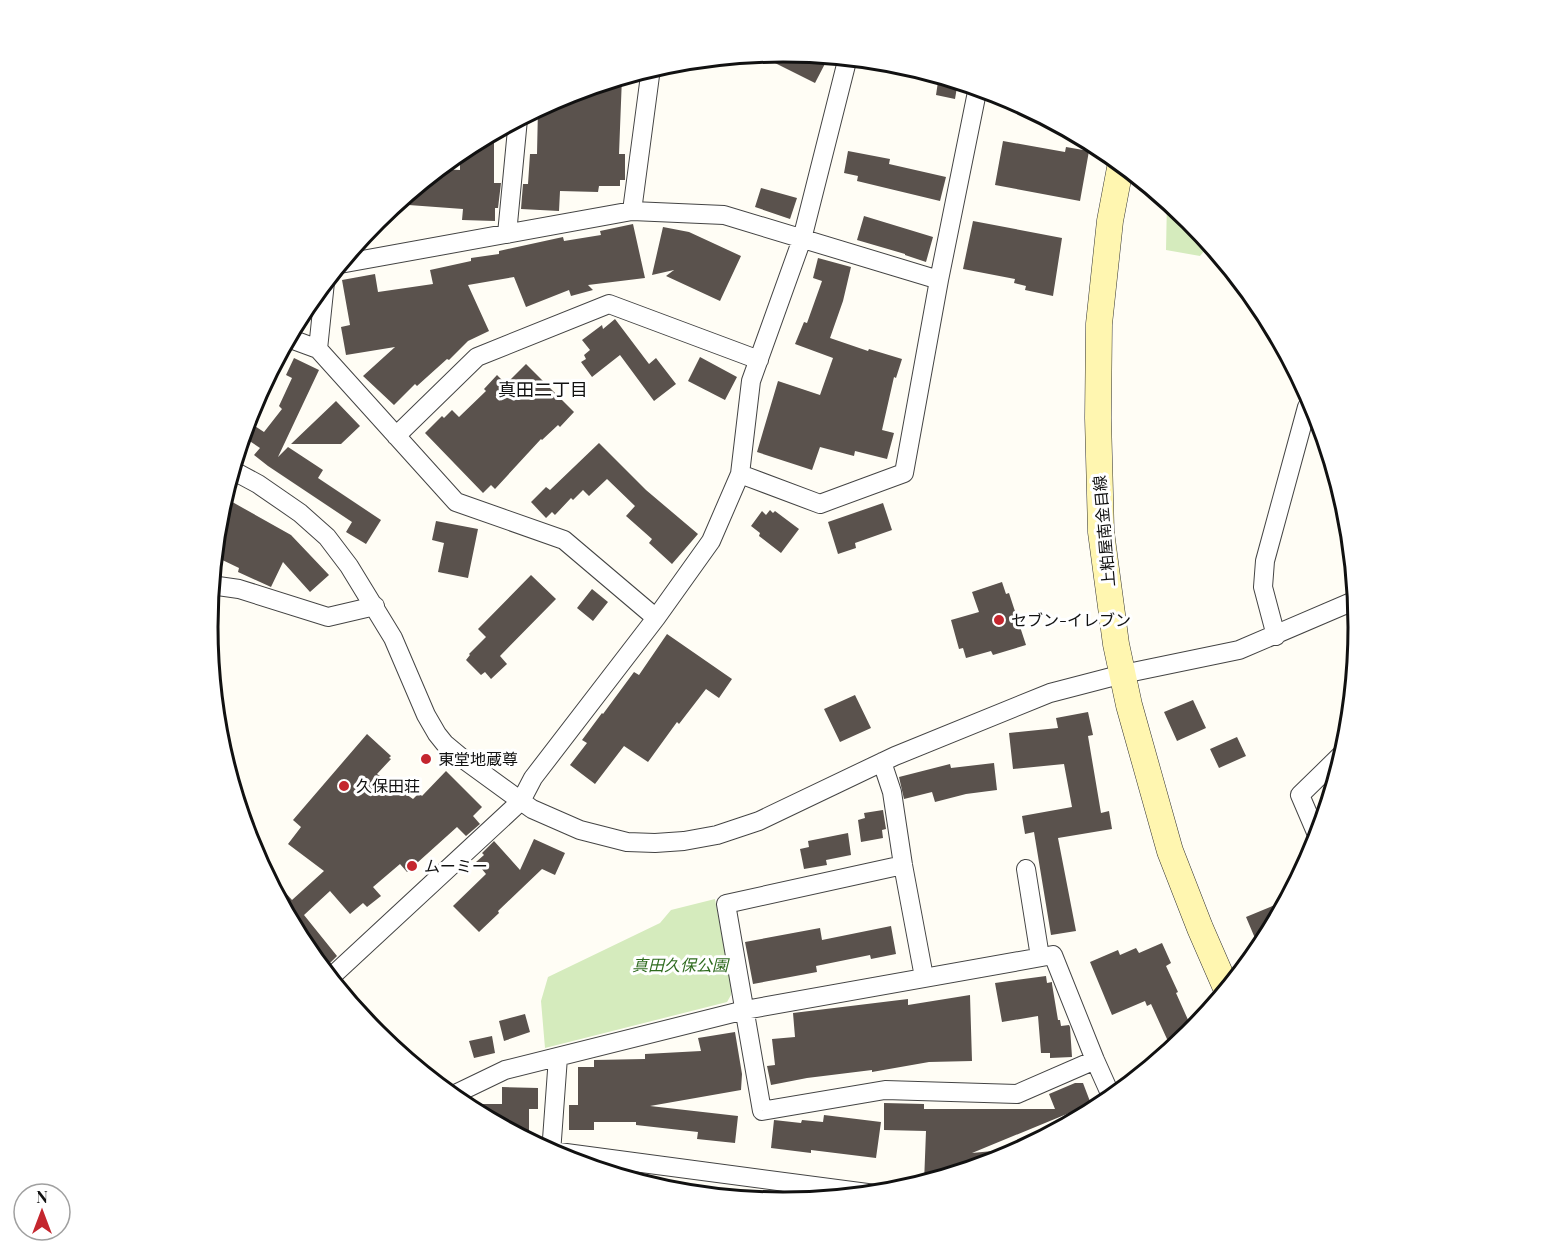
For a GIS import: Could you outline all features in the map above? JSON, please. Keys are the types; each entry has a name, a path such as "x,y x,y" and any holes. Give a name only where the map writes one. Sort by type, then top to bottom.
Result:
{"main road":[{"name":"上粕屋南金目線","path":"1119,173 1110,221 1099,324 1098,418 1101,532 1116,644 1129,705 1170,851 1223,982"}],"street":[{"path":"336,973 520,801 533,778 657,618 711,541 740,474 751,381 802,239 846,65"},
{"path":"632,212 650,78"},
{"path":"740,474 820,504 904,472 939,280 976,96"},
{"path":"507,234 517,128"},
{"path":"351,262 632,212 724,215 939,280"},
{"path":"318,349 323,298"},
{"path":"396,436 477,357 609,304 759,360"},
{"path":"295,341 318,349 456,502 564,540 657,618"},
{"path":"1276,636 1263,587 1265,561 1305,412"},
{"path":"239,474 258,484 300,513 327,537 349,566 393,638 426,715 437,734 463,759 532,809 580,830 607,838 646,843 684,841 717,835 759,821 882,762 1050,693 1123,674 1239,650 1347,604"},
{"path":"219,586 239,589 328,617 375,606"},
{"path":"882,762 892,792 924,977"},
{"path":"1312,824 1300,795 1331,765"},
{"path":"903,865 726,904 762,1111 885,1090 1017,1094 1095,1060"},
{"path":"1026,869 1040,957"},
{"path":"461,1091 505,1070 745,1010 1053,955 1108,1089"},
{"path":"552,1142 558,1057"},
{"path":"587,1157 840,1189"}],"green space":[{"path":"1167,212 1205,250 1200,256 1166,250"},
{"name":"真田久保公園","path":"715,899 731,986 731,995 727,1002 545,1048 541,1001 548,977 660,923 671,910"}],"building":[{"path":"774,62 825,63 815,83"},
{"path":"938,84 957,89 955,99 936,95"},
{"path":"622,86 619,154 625,154 625,180 620,180 620,186 599,186 598,192 560,191 559,211 521,209 523,184 528,184 530,154 537,154 538,118"},
{"path":"494,141 494,183 501,183 498,208 495,208 495,221 462,220 463,209 407,205 451,170 460,170 460,163"},
{"path":"1003,141 1065,152 1066,147 1089,152 1080,201 995,185"},
{"path":"848,151 890,159 889,164 946,177 940,201 857,181 858,176 844,173"},
{"path":"761,188 797,198 790,219 755,207"},
{"path":"864,216 933,237 926,262 857,240"},
{"path":"973,221 1062,238 1053,296 1025,290 1026,286 1014,283 1015,279 963,269"},
{"path":"633,224 645,278 588,285 593,290 571,296 569,290 526,307 514,277 468,285 489,331 468,341 417,386 415,384 394,405 363,376 395,347 346,355 341,327 350,325 342,280 375,274 378,292 433,284 430,270 471,261 471,258 499,254 499,251 563,237 564,241 601,235 600,231"},
{"path":"663,227 689,232 741,256 720,301 666,276 674,270 652,275"},
{"path":"818,258 851,267 843,301 830,338 868,351 869,349 902,359 896,378 894,377 882,430 894,433 887,459 855,451 854,456 820,447 812,470 757,452 778,381 820,395 833,358 795,344 804,322 807,323 822,281 813,278"},
{"path":"615,319 649,364 656,358 676,384 654,401 620,355 592,377 581,362 586,359 584,355 590,350 582,340 602,325 603,329"},
{"path":"700,357 737,377 725,400 688,381"},
{"path":"294,358 319,370 278,457 288,447 323,470 318,478 381,520 366,544 346,532 352,522 254,455 260,448 250,441 255,426 264,432 282,409 279,406 292,378 286,375"},
{"path":"526,364 574,412 560,427 558,425 541,439 495,489 491,485 483,493 425,433 442,416 444,418 452,410 459,417 486,391 484,389 497,375 506,384"},
{"path":"336,401 360,426 341,444 291,444"},
{"path":"599,443 646,490 698,534 672,564 649,543 652,539 626,516 635,506 607,479 589,496 583,490 573,500 571,498 555,515 552,512 546,518 531,502 546,487 550,490"},
{"path":"232,502 291,535 329,575 310,592 283,562 271,587 238,572 239,568 221,560"},
{"path":"883,503 892,530 855,543 856,548 838,554 828,522"},
{"path":"770,510 773,513 775,511 799,529 781,553 759,536 760,533 751,526 762,511 766,515"},
{"path":"436,521 478,529 468,578 438,572 444,543 432,540"},
{"path":"531,575 556,599 500,656 507,664 491,679 485,672 481,675 466,660 486,637 478,629"},
{"name":"セブン-イレブン","path":"1002,582 1006,594 1009,593 1026,645 993,655 991,651 966,658 963,648 959,649 951,620 979,612 972,592"},
{"path":"592,589 608,602 593,621 577,608"},
{"path":"667,634 732,679 719,698 706,689 679,724 677,722 648,762 624,746 595,784 570,765 587,743 582,740 634,672 639,675"},
{"path":"855,695 871,728 840,742 824,709"},
{"path":"1193,700 1206,728 1177,741 1164,712"},
{"path":"1088,712 1093,735 1088,736 1101,813 1109,811 1112,829 1058,838 1076,931 1051,935 1034,832 1025,834 1022,816 1072,807 1064,764 1013,769 1009,733 1058,728 1056,718"},
{"path":"367,734 391,756 389,758 391,759 377,774 413,799 419,793 422,796 446,771 482,807 473,816 480,824 466,836 457,827 407,872 400,864 373,887 381,896 367,907 363,903 350,914 330,891 304,915 337,956 329,964 283,891 292,900 324,871 288,844 301,827 293,820"},
{"path":"1237,737 1246,756 1219,768 1210,749"},
{"path":"994,763 997,790 966,794 935,802 932,792 904,799 899,777 950,764 951,768"},
{"path":"883,810 886,829 882,830 883,838 861,842 858,820 865,818 864,813"},
{"path":"848,833 851,855 826,860 827,865 804,869 800,849 809,847 808,841"},
{"path":"534,839 565,853 555,875 542,869 479,932 453,906 486,874 476,862 494,841 520,870"},
{"path":"1276,905 1255,938 1246,917"},
{"path":"891,926 896,954 871,959 870,955 816,966 817,972 753,984 745,942 820,928 822,940"},
{"path":"1162,943 1171,963 1166,966 1189,1021 1168,1041 1151,1004 1147,1006 1145,1001 1112,1015 1090,962 1118,950 1120,955 1136,948 1139,953"},
{"path":"1046,976 1047,983 1052,982 1058,1020 1061,1026 1069,1025 1070,1027 1072,1057 1050,1058 1050,1053 1041,1053 1038,1016 1002,1022 995,983"},
{"path":"970,995 972,1061 929,1062 771,1085 767,1066 775,1065 772,1039 795,1037 793,1013 908,999 908,1005"},
{"path":"525,1014 530,1032 504,1041 499,1021"},
{"path":"735,1032 742,1074 741,1090 650,1106 738,1116 735,1143 697,1139 698,1132 636,1125 636,1122 594,1122 594,1130 569,1130 569,1105 578,1105 578,1067 594,1067 594,1060 645,1059 645,1054 701,1051 698,1038"},
{"path":"492,1036 495,1053 474,1058 469,1041"},
{"path":"1075,1083 1083,1083 1090,1101 1078,1110 972,1153 994,1151 924,1174 926,1131 884,1130 884,1103 924,1104 924,1109 1055,1109 1049,1094"},
{"path":"502,1087 538,1088 538,1109 529,1109 529,1132 480,1104 502,1104"},
{"path":"824,1115 881,1122 876,1158 811,1150 811,1153 771,1148 774,1120 801,1123 802,1120 823,1122"}],"place":[{"name":"セブン-イレブン","path":"999,620"},
{"name":"東堂地蔵尊","path":"426,759"},
{"name":"久保田荘","path":"344,786"},
{"name":"ムーミー","path":"412,866"}],"district":[{"name":"真田二丁目","path":"543,390"}]}
